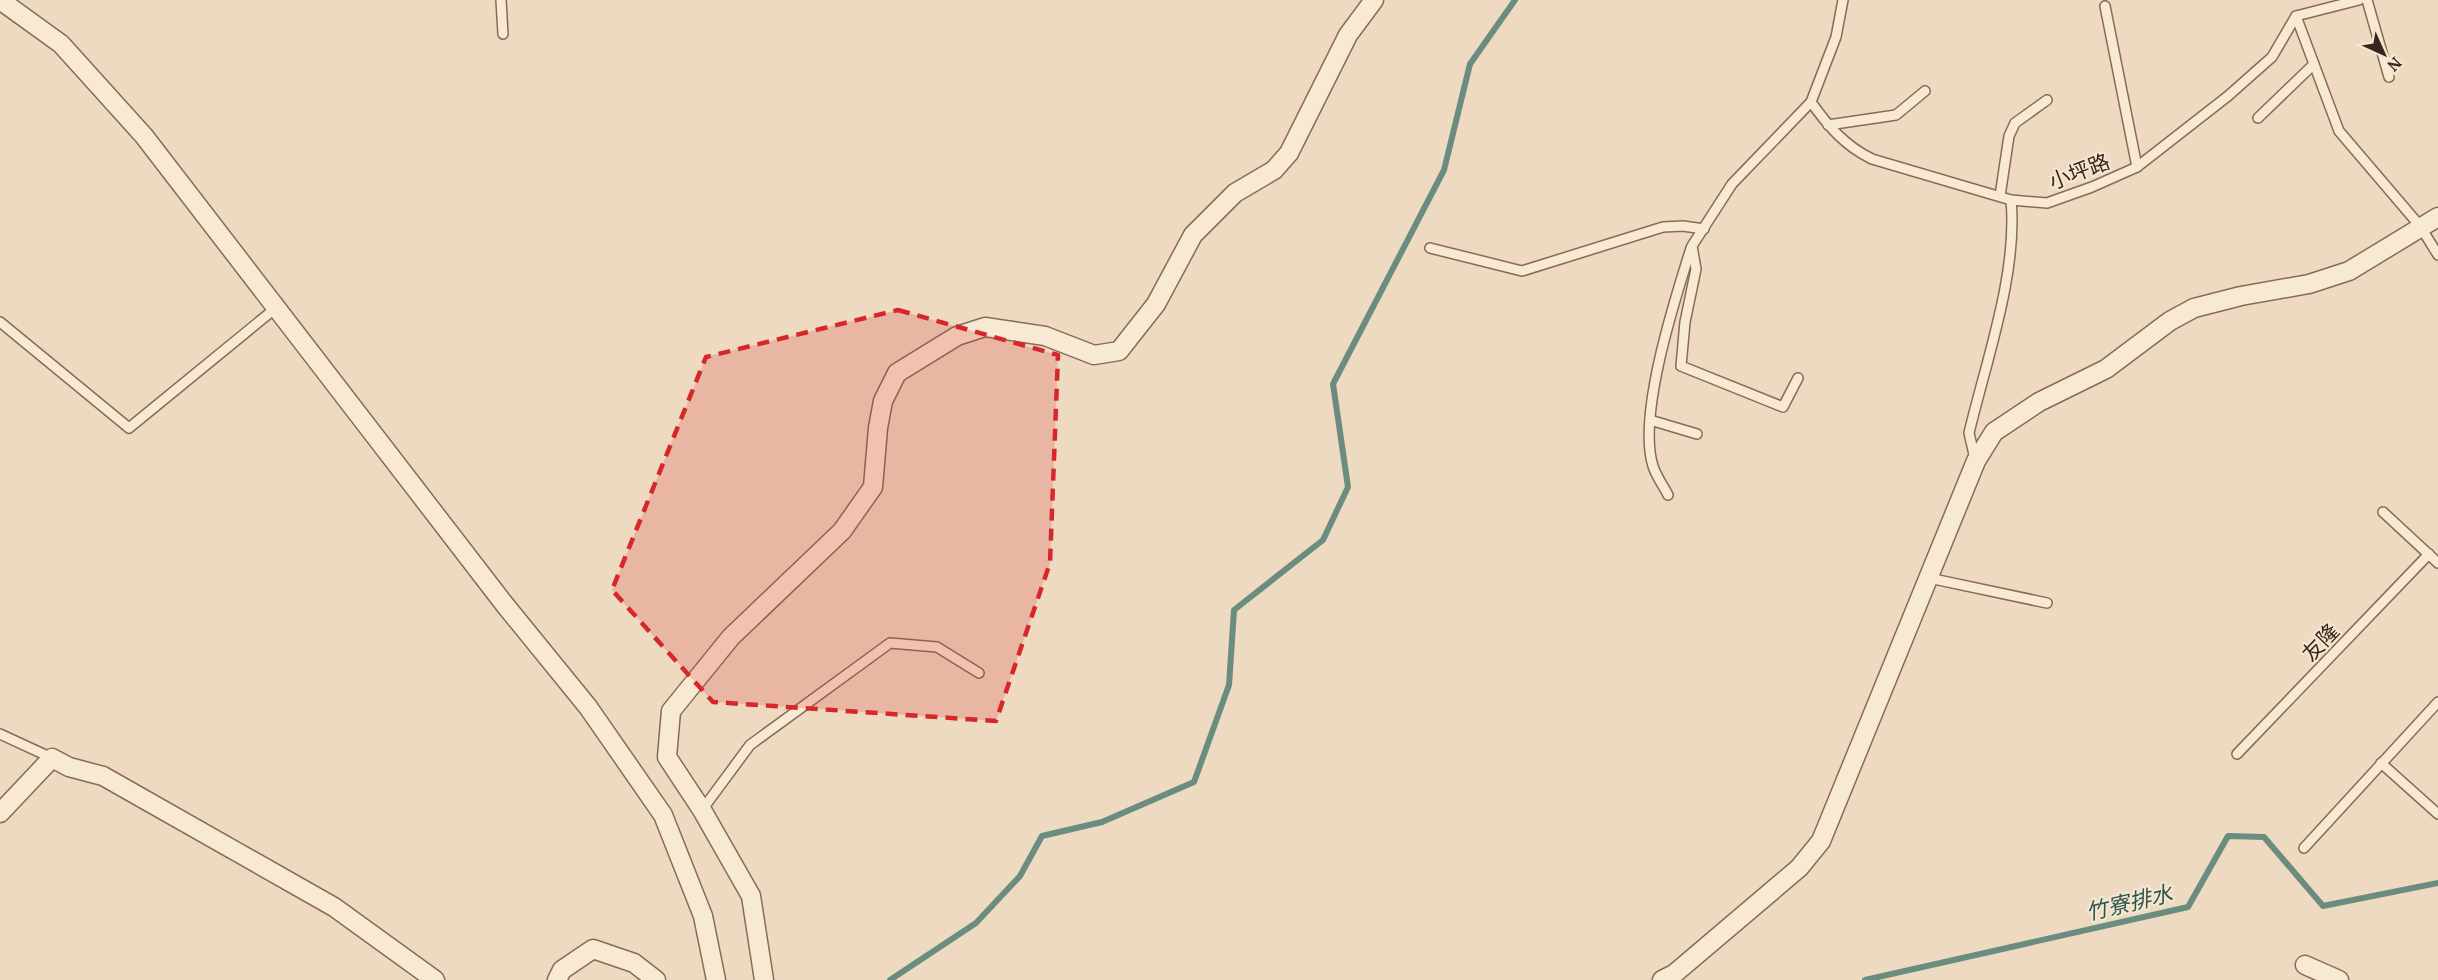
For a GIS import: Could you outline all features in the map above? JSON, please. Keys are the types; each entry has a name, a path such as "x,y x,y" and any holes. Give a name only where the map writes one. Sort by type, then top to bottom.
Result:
{"street":[{"path":"0,0 61,44 144,136 505,605 588,707 663,815 703,916 716,980"},
{"path":"764,980 751,896 702,810 667,757 671,711 730,637 842,531 873,487 883,400 897,373 957,336 985,327 1045,336 1094,355 1119,351 1156,304 1194,236 1235,193 1274,170 1289,153 1348,35 1374,0"},
{"path":"1662,980 1674,974 1799,868 1821,841 1976,461 1994,432 2039,402 2106,369 2170,321 2194,309 2241,296 2308,284 2349,271 2438,217"},
{"path":"0,813 52,758 69,767 103,776 334,907 435,980"},
{"path":"557,980 562,970 593,949 634,963 656,980"},
{"path":"2305,965 2339,980"}],"lane":[{"path":"501,0 503,34"},
{"path":"1668,495 1653,465 1650,420 1658,369 1692,246 1732,184 1811,102 1836,37 1843,0"},
{"path":"2359,0 2296,16 2339,131 2420,226 2438,255"},
{"path":"2367,0 2389,78"},
{"path":"2105,6 2137,167"},
{"name":"小坪路","path":"1811,102 1828,125 1854,150 1872,159 2011,200 2047,203 2092,188 2137,167 2228,96 2272,57 2296,16"},
{"path":"2259,118 2314,64"},
{"path":"1828,125 1896,115 1924,92"},
{"path":"2000,196 2009,136 2014,123 2047,100"},
{"path":"1976,461 1969,433 2007,276 2014,230 2011,200"},
{"path":"1430,248 1522,271 1663,227 1683,226 1704,229"},
{"path":"1692,246 1696,269 1685,322 1681,366 1783,407 1798,378"},
{"path":"0,322 129,428 277,307"},
{"path":"1650,420 1697,434"},
{"path":"2383,512 2438,563"},
{"name":"友隆","path":"2237,754 2429,554"},
{"path":"1929,578 2046,603"},
{"path":"702,810 750,744 890,643 936,647 979,673"},
{"path":"2304,848 2438,702"},
{"path":"0,734 52,758"},
{"path":"2381,763 2438,814"}],"highlighted area":[{"path":"898,310 1058,355 1050,563 996,721 713,702 612,590 706,357"}],"waterway":[{"path":"890,980 976,923 1020,876 1042,836 1102,822 1194,782 1229,685 1234,610 1323,540 1348,487 1333,384 1444,170 1470,64 1515,0"},
{"name":"竹寮排水","path":"1865,980 2188,907 2228,836 2264,837 2323,906 2438,883"}]}
